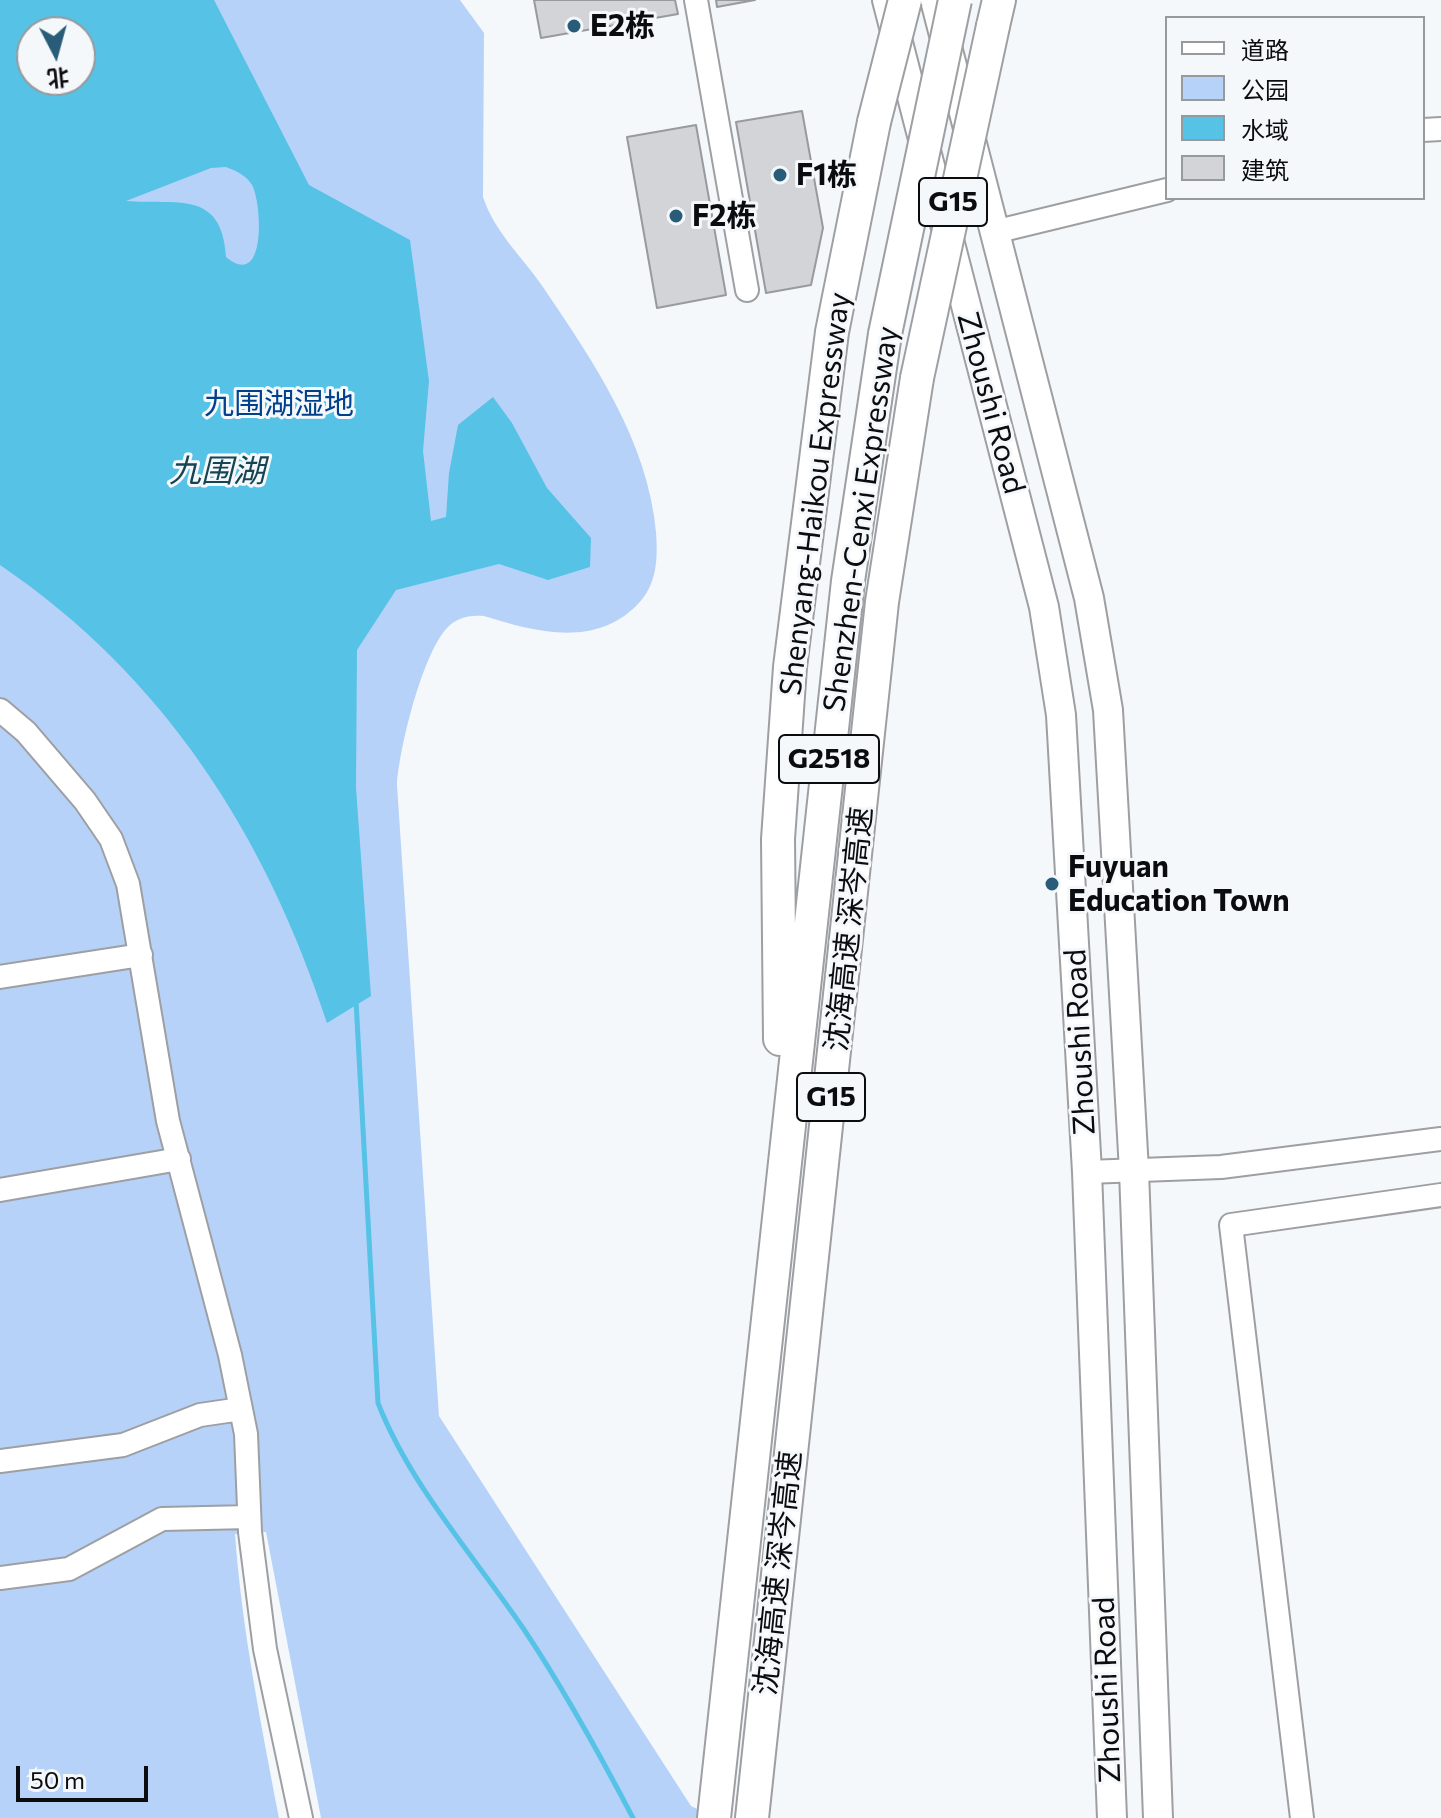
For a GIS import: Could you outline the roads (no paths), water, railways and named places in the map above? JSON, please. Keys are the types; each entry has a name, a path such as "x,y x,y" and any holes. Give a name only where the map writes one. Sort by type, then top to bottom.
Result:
{"highway":[{"name":"Shenyang-Haikou Expressway","path":"782,1186 778,839 790,667 832,332 874,122 905,0"},
{"name":"Shenzhen-Cenxi Expressway","path":"782,1186 854,535 885,334 955,0"},
{"name":"沈海高速 深岑高速","path":"752,1817 882,602 917,378 996,13"},
{"name":"沈海高速 深岑高速","path":"714,1815 782,1186"}],"main road":[{"name":"Zhoushi Road","path":"887,0 1044,607 1061,715 1087,1172 1112,1818"},
{"name":"Zhoushi Road","path":"935,0 1089,598 1108,710 1134,1171 1158,1818"}],"street":[{"path":"696,0 747,290"},
{"path":"994,232 1165,190"},
{"path":"0,710 26,732 85,801 111,839 128,884 168,1121 241,1409 249,1517 265,1649 301,1818"},
{"path":"0,977 141,955"},
{"path":"1087,1172 1221,1167 1441,1139"},
{"path":"0,1190 179,1159"},
{"path":"1302,1818 1231,1225 1441,1195"},
{"path":"0,1461 123,1445 200,1415 241,1409"},
{"path":"0,1578 69,1569 162,1519 249,1517"}],"water":[{"name":"九围湖","path":"0,0 214,0 309,185 410,240 429,381 423,451 431,521 446,517 449,473 458,425 493,397 512,423 547,488 591,538 590,567 548,580 499,564 396,590 357,650 356,788 371,996 327,1023 302,954 273,888 240,825 202,766 160,710 112,658 59,609 0,565","holes":["226,167 252,185 258,209 258,240 249,263 239,264 226,257 223,235 216,220 206,210 179,203 126,201 211,168"]}],"waterway":[{"path":"356,1001 378,1403 407,1463 425,1491 553,1674 633,1818"}],"place":[{"name":"E2栋","path":"574,26"},
{"name":"F1栋","path":"780,175"},
{"name":"F2栋","path":"676,216"},
{"name":"Fuyuan Education Town","path":"1052,884"}],"park label":[{"name":"九围湖湿地","path":"279,404"}]}
